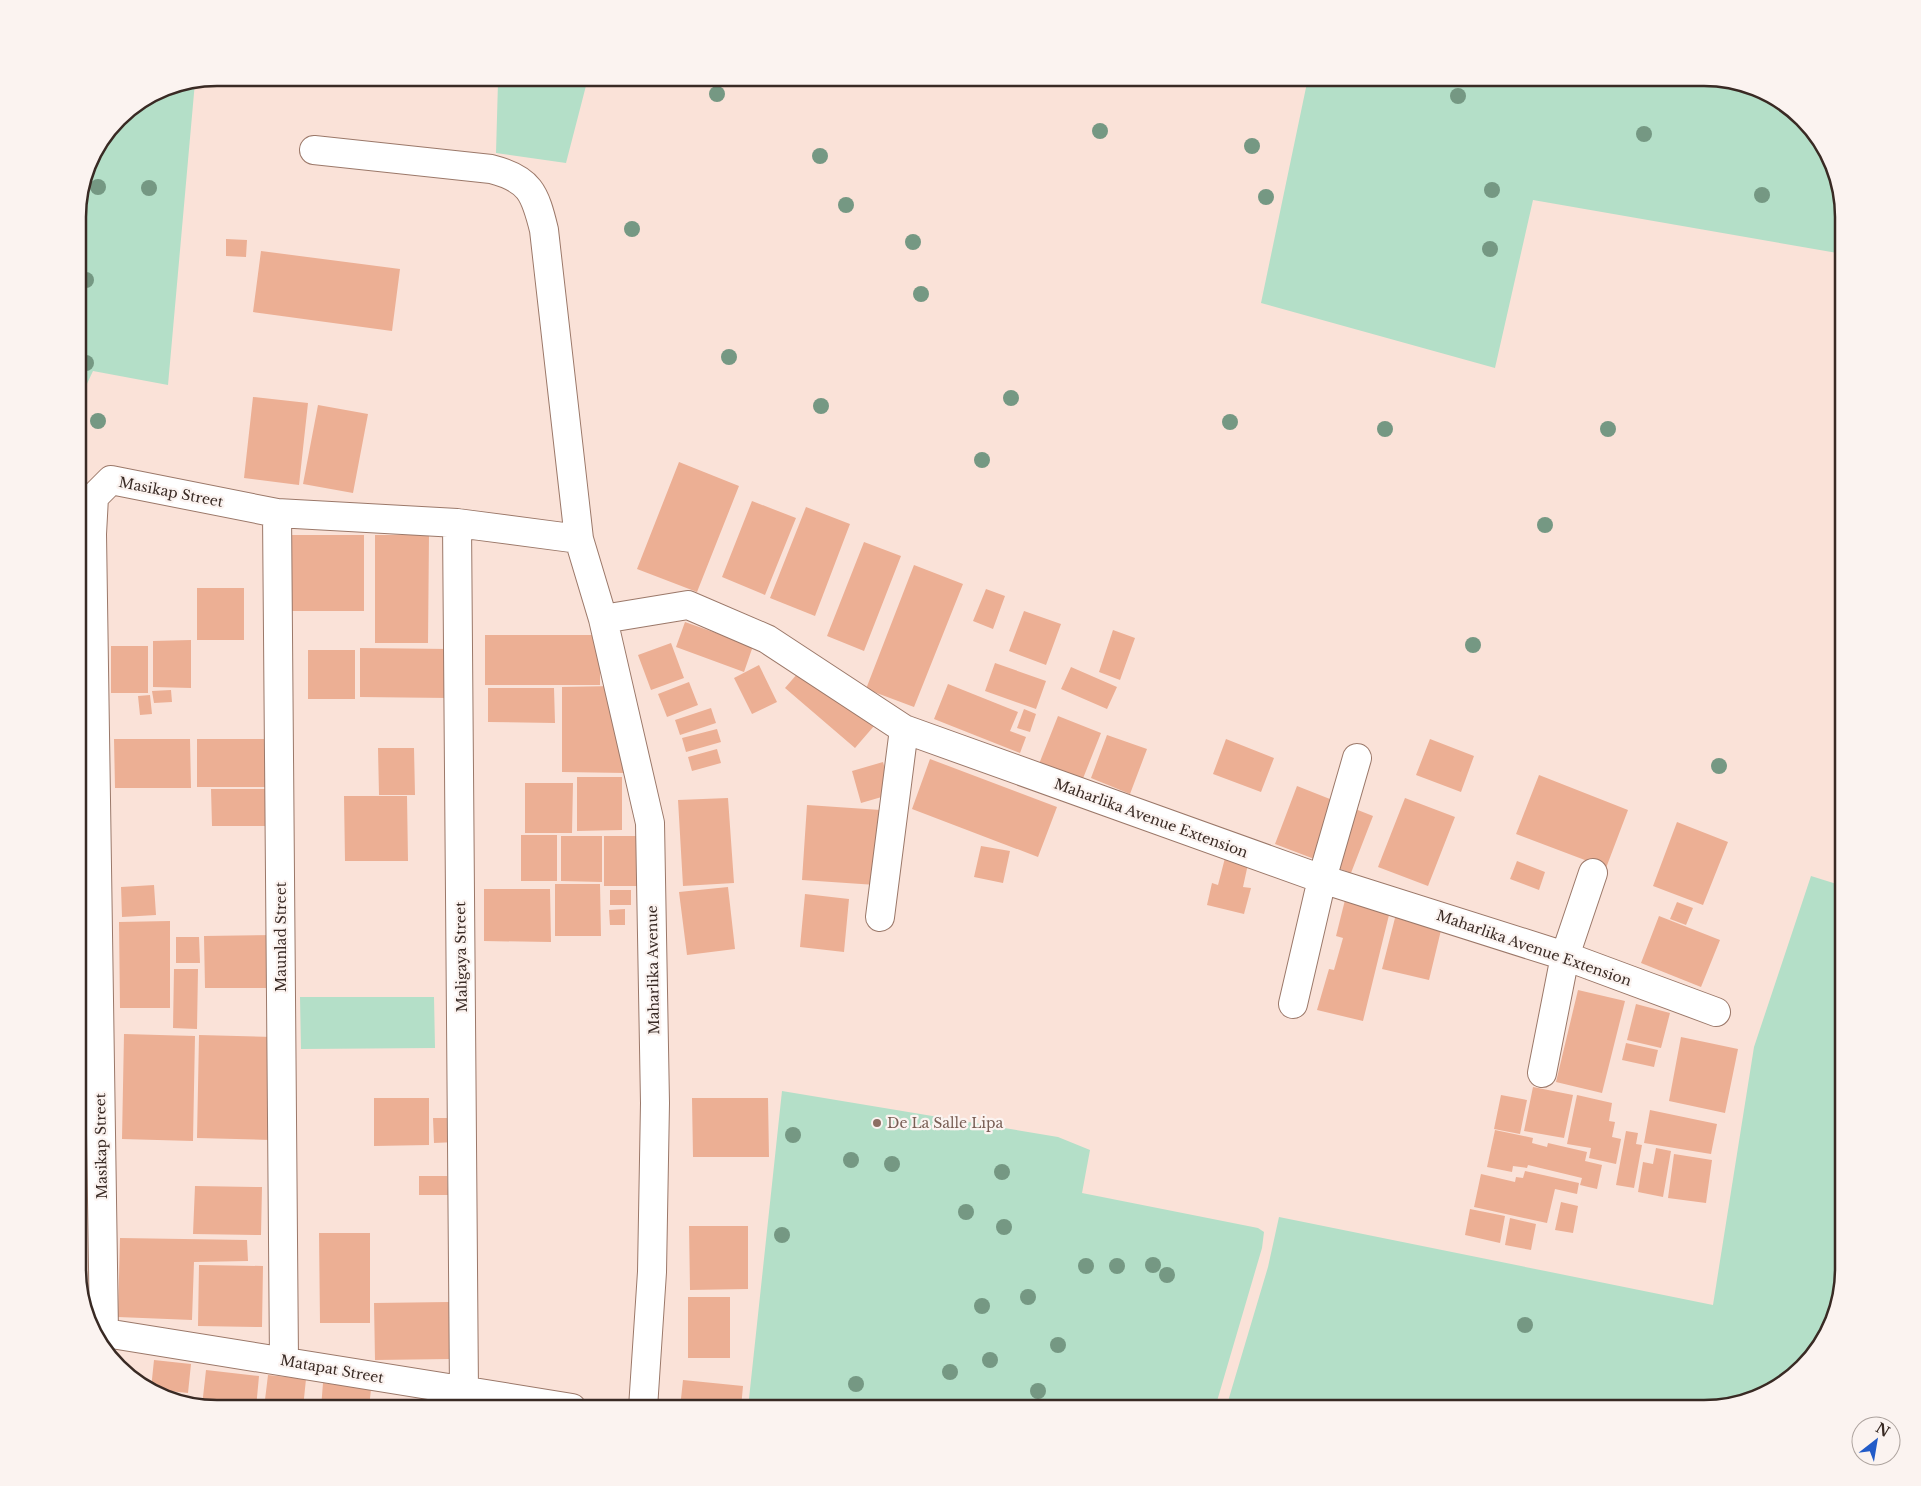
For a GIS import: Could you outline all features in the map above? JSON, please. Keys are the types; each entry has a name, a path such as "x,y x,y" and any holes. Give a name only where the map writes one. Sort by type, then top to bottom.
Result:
{"street":[{"name":"Maharlika Avenue","path":"314,150 491,169 510,174 531,190 538,206 544,230 579,539 603,619 650,823 655,1103 652,1272 644,1400"},
{"name":"Masikap Street","path":"98,1323 92,534 94,497 111,480 277,513 457,523 579,539"},
{"name":"Maunlad Street","path":"277,513 284,1361"},
{"name":"Maligaya Street","path":"457,523 464,1392"},
{"name":"Maharlika Avenue Extension","path":"603,619 688,605 767,639 904,729 1322,879 1565,956 1716,1012"},
{"path":"880,917 904,729"},
{"path":"1293,1004 1322,879 1357,758"},
{"path":"1542,1073 1565,956 1593,873"},
{"name":"Matapat Street","path":"103,1333 518,1400"}],"green space":[{"path":"498,86 586,86 566,163 496,153"},
{"path":"1306,86 1721,87 1746,93 1769,104 1796,125 1813,145 1825,167 1834,200 1835,253 1533,200 1495,368 1261,303"},
{"path":"194,88 168,385 93,371 87,384 87,200 96,167 113,138 138,113 167,96"},
{"path":"1811,876 1835,884 1835,1268 1832,1294 1825,1319 1808,1348 1776,1378 1746,1393 1721,1399 1703,1400 1228,1400 1268,1267 1279,1217 1713,1305 1754,1047"},
{"path":"300,997 434,997 435,1048 301,1049"},
{"path":"782,1091 1058,1137 1090,1150 1082,1193 1258,1228 1264,1232 1262,1248 1217,1400 749,1400"}],"building":[{"path":"226,239 247,240 246,257 226,256"},
{"path":"261,251 400,269 392,331 253,312"},
{"path":"253,397 308,403 299,485 244,478"},
{"path":"318,405 368,414 353,493 303,484"},
{"path":"679,462 739,486 697,592 637,569"},
{"path":"752,501 796,518 765,595 722,577"},
{"path":"806,507 850,524 815,616 770,598"},
{"path":"289,535 364,535 364,611 288,611"},
{"path":"375,535 429,535 428,643 375,643"},
{"path":"864,542 901,556 864,651 827,636"},
{"path":"914,565 963,584 914,707 866,689"},
{"path":"197,588 244,588 244,640 197,640"},
{"path":"986,589 1005,596 993,629 973,621"},
{"path":"1024,611 1061,624 1046,665 1009,651"},
{"path":"685,622 753,646 744,672 676,647"},
{"path":"1113,630 1135,638 1120,680 1099,672"},
{"path":"485,635 600,635 600,685 485,685"},
{"path":"191,640 191,688 153,687 153,641"},
{"path":"671,643 684,678 651,690 638,655"},
{"path":"111,646 148,646 148,693 111,693"},
{"path":"360,648 449,649 449,698 360,697"},
{"path":"308,650 355,650 355,699 308,699"},
{"path":"995,663 1046,681 1036,709 985,691"},
{"path":"759,665 777,702 752,714 734,678"},
{"path":"804,666 874,726 855,748 785,688"},
{"path":"1071,667 1117,687 1107,709 1061,689"},
{"path":"689,682 698,705 667,717 658,694"},
{"path":"948,684 1018,712 1010,731 1026,737 1020,753 934,719"},
{"path":"615,686 626,773 562,772 562,687"},
{"path":"488,688 554,688 555,723 488,722"},
{"path":"171,690 172,702 154,703 152,691"},
{"path":"150,695 152,714 140,715 138,696"},
{"path":"711,708 716,723 680,735 675,720"},
{"path":"1024,709 1036,714 1030,732 1017,728"},
{"path":"1058,716 1101,733 1082,781 1039,764"},
{"path":"717,729 721,742 686,752 682,738"},
{"path":"1107,735 1147,749 1130,794 1091,778"},
{"path":"114,739 190,739 191,788 115,788"},
{"path":"197,739 271,739 271,787 197,787"},
{"path":"1226,739 1274,758 1261,792 1213,774"},
{"path":"1430,739 1474,756 1461,792 1416,775"},
{"path":"378,748 414,748 415,795 379,795"},
{"path":"717,749 721,763 692,771 688,757"},
{"path":"930,759 1057,807 1038,857 912,809"},
{"path":"883,762 892,794 861,803 852,771"},
{"path":"1539,775 1628,810 1606,868 1516,834"},
{"path":"577,777 622,777 622,830 577,831"},
{"path":"525,783 573,783 572,833 525,833"},
{"path":"1297,786 1373,816 1351,873 1275,844"},
{"path":"211,789 272,789 272,826 212,826"},
{"path":"344,796 407,796 408,861 345,861"},
{"path":"728,798 734,883 683,886 678,800"},
{"path":"1405,798 1455,817 1428,886 1378,867"},
{"path":"807,805 881,810 876,885 802,880"},
{"path":"1677,822 1728,842 1703,905 1653,886"},
{"path":"521,835 557,835 557,881 521,881"},
{"path":"561,836 602,836 602,882 561,881"},
{"path":"604,836 642,836 642,886 604,886"},
{"path":"981,846 1010,851 1003,883 974,877"},
{"path":"1225,858 1248,864 1243,887 1251,888 1244,914 1207,905 1212,883 1218,885"},
{"path":"1517,861 1545,872 1539,890 1510,879"},
{"path":"555,884 600,884 601,936 555,936"},
{"path":"154,885 156,915 122,917 121,887"},
{"path":"728,887 735,949 687,955 679,892"},
{"path":"484,889 550,889 551,942 484,941"},
{"path":"610,890 631,890 631,905 610,905"},
{"path":"805,894 849,899 844,952 800,947"},
{"path":"1346,896 1389,915 1363,1021 1317,1010 1329,969 1334,970 1343,938 1336,936"},
{"path":"1677,902 1693,908 1686,925 1670,919"},
{"path":"625,909 625,925 610,925 609,910"},
{"path":"1396,914 1442,926 1429,980 1382,969"},
{"path":"1659,916 1720,940 1701,987 1641,963"},
{"path":"170,921 170,1008 120,1008 119,922"},
{"path":"278,935 279,988 205,988 204,936"},
{"path":"176,937 199,937 200,963 176,963"},
{"path":"174,969 198,969 197,1029 173,1028"},
{"path":"1578,990 1625,1001 1602,1093 1556,1082"},
{"path":"1636,1004 1670,1013 1661,1048 1627,1040"},
{"path":"124,1034 195,1036 193,1141 122,1139"},
{"path":"199,1035 274,1037 271,1140 197,1138"},
{"path":"1681,1037 1738,1049 1725,1113 1669,1101"},
{"path":"1626,1043 1658,1050 1654,1067 1622,1060"},
{"path":"1533,1087 1573,1095 1564,1138 1524,1131"},
{"path":"1501,1095 1527,1100 1520,1134 1494,1129"},
{"path":"1577,1095 1612,1103 1609,1121 1615,1122 1612,1137 1621,1139 1616,1164 1589,1158 1591,1148 1567,1144"},
{"path":"374,1098 429,1098 429,1145 374,1146"},
{"path":"692,1098 768,1098 769,1157 693,1157"},
{"path":"1650,1110 1717,1124 1711,1154 1644,1143"},
{"path":"433,1118 455,1118 456,1142 434,1143"},
{"path":"1495,1130 1533,1138 1532,1143 1547,1147 1548,1143 1587,1152 1585,1161 1602,1165 1597,1189 1580,1185 1582,1178 1528,1165 1527,1168 1513,1166 1512,1172 1487,1167"},
{"path":"1626,1131 1638,1133 1636,1144 1642,1145 1634,1188 1616,1185"},
{"path":"1656,1148 1671,1151 1663,1197 1638,1192 1643,1162 1653,1164"},
{"path":"1674,1154 1712,1160 1706,1203 1668,1198"},
{"path":"1525,1171 1579,1183 1577,1194 1555,1189 1547,1223 1474,1207 1481,1174 1515,1182 1516,1177 1523,1178"},
{"path":"419,1176 447,1176 448,1195 419,1195"},
{"path":"195,1186 262,1187 261,1235 193,1234"},
{"path":"1561,1202 1578,1206 1573,1233 1555,1230"},
{"path":"1470,1209 1505,1216 1500,1243 1465,1235"},
{"path":"1510,1218 1536,1224 1531,1250 1505,1245"},
{"path":"689,1226 748,1226 748,1289 690,1290"},
{"path":"319,1233 370,1233 370,1323 320,1323"},
{"path":"120,1238 247,1240 248,1261 194,1262 192,1320 118,1317"},
{"path":"199,1265 263,1266 262,1327 198,1326"},
{"path":"688,1297 730,1297 730,1358 688,1358"},
{"path":"449,1302 450,1359 375,1360 374,1303"},
{"path":"154,1360 191,1364 188,1393 170,1391 152,1382"},
{"path":"206,1370 259,1376 257,1400 203,1399"},
{"path":"268,1375 306,1379 304,1400 265,1400"},
{"path":"683,1380 743,1386 742,1400 681,1400"},
{"path":"323,1383 371,1389 370,1400 322,1400"}],"place":[{"name":"De La Salle Lipa","path":"877,1123"}]}
